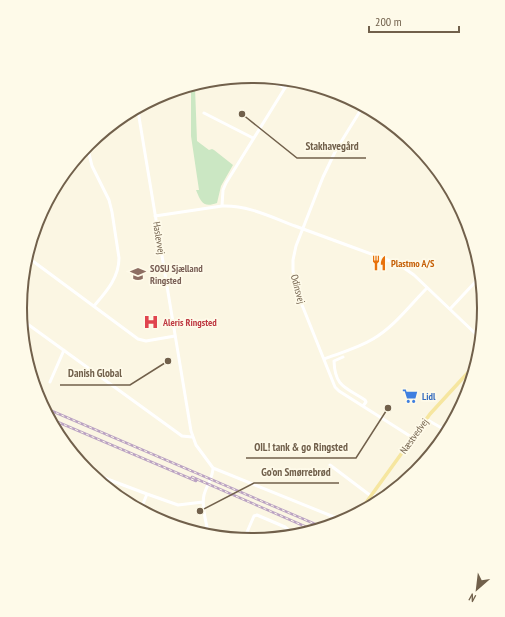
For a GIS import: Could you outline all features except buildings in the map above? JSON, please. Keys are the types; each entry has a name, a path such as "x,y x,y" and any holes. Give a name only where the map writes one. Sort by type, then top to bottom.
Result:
{"main road":[{"name":"Næstvedvej","path":"365,504 426,419 469,372"}],"street":[{"path":"222,206 222,195 226,183 285,88 278,84"},
{"name":"Odinsvej","path":"360,111 336,150 323,177 296,246 293,260 294,283 335,387 413,438"},
{"path":"204,113 253,138"},
{"name":"Haslevvej","path":"138,114 192,437"},
{"path":"89,153 92,166 109,200 114,218 119,258 116,276 94,306"},
{"path":"155,216 222,206 243,207 393,262 404,268 476,335"},
{"path":"32,261 138,339 142,340 175,336"},
{"path":"450,309 476,281"},
{"path":"324,359 380,335 391,326 427,288"},
{"path":"27,324 182,436 192,437 201,453 214,468 336,518"},
{"path":"50,382 64,350"},
{"path":"343,357 334,361 338,382 365,400 366,402 363,406"},
{"path":"332,378 336,376"},
{"path":"426,419 443,429"},
{"path":"330,465 376,497"},
{"path":"208,530 203,502 205,491 213,474 214,468"},
{"path":"104,478 178,505 203,502"},
{"path":"143,506 147,494"},
{"path":"246,534 255,515 285,527 290,531"}],"green space":[{"path":"195,91 197,141 209,150 214,150 233,165 221,186 217,203 209,205 203,203 199,198 196,190 199,190 191,136 191,92"}],"railway":[{"path":"52,411 316,525"},
{"path":"58,422 196,481"},
{"path":"192,477 307,527"}],"place":[{"name":"Stakhavegård","path":"242,114"},
{"name":"Plastmo A/S","path":"379,263"},
{"name":"SOSU Sjælland Ringsted","path":"138,274"},
{"name":"Aleris Ringsted","path":"151,322"},
{"name":"Danish Global","path":"168,361"},
{"name":"Lidl","path":"410,396"},
{"name":"OIL! tank & go Ringsted","path":"388,408"},
{"name":"Go'on Smørrebrød","path":"200,511"}]}
